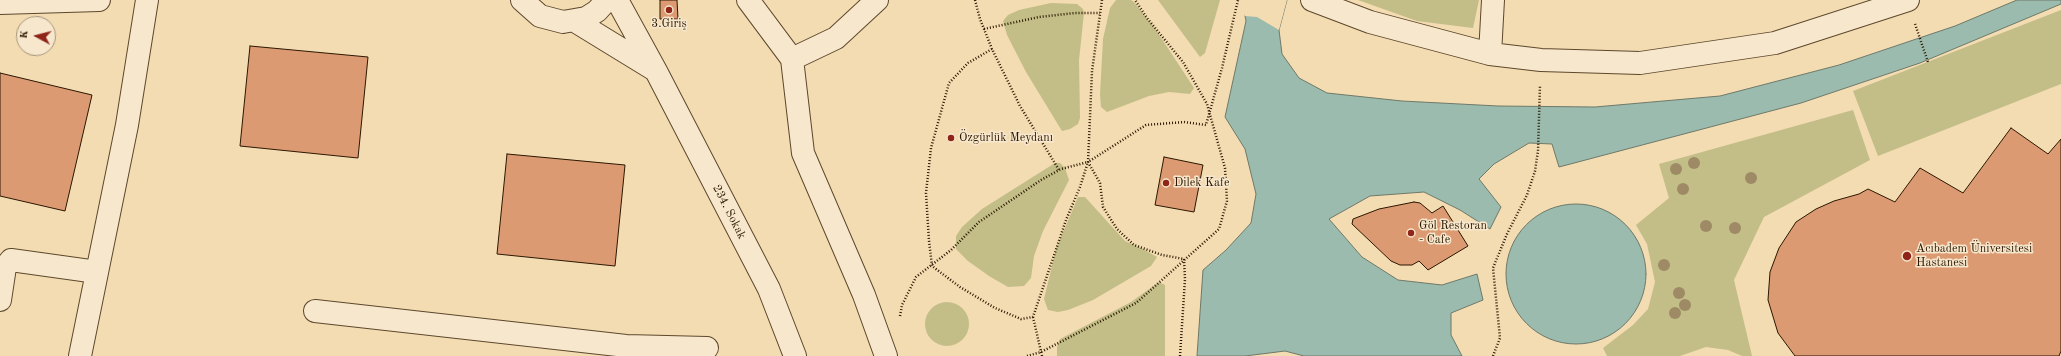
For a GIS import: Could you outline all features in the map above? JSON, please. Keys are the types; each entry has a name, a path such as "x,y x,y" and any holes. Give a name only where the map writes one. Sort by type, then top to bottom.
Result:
{"street":[{"path":"0,3 99,0"},
{"path":"80,356 127,125 147,0"},
{"path":"522,0 540,16 551,20 575,21 597,11 607,0"},
{"name":"234. Sokak","path":"617,0 656,71 769,289 794,356"},
{"path":"748,0 792,59 803,153 864,295 886,356"},
{"path":"792,59 836,38 877,0"},
{"path":"1312,0 1370,22 1490,54 1541,60 1648,62 1775,43 1908,0"},
{"path":"1490,54 1493,0"},
{"path":"575,21 656,71"},
{"path":"0,300 5,267 11,260 97,272"},
{"path":"315,311 573,348 626,346 707,348"}],"path":[{"path":"975,0 984,30 992,49 1020,106 1059,170"},
{"path":"1042,356 1033,317 1066,220 1080,187 1088,162 1092,71 1102,0"},
{"path":"1027,356 1041,352 1136,303 1219,229 1226,201 1225,168 1207,104 1183,62 1147,18 1135,0"},
{"path":"900,318 902,305 916,277 932,266 979,222 1059,170 1088,162 1146,125 1184,122 1206,125 1222,68 1238,0"},
{"path":"984,30 1039,18 1075,13 1100,13"},
{"path":"1915,23 1928,62"},
{"path":"992,49 968,63 949,83 931,148 926,193 932,266 960,287 995,308 1021,319 1033,317"},
{"path":"1493,356 1500,338 1493,268 1507,234 1527,195 1535,171 1538,151 1541,77"},
{"path":"1088,162 1100,183 1102,207 1117,229 1134,245 1184,259"},
{"path":"1180,356 1185,279 1184,259"}],"shaded area":[{"path":"1116,0 1131,0 1134,2 1154,27 1194,88 1190,94 1169,92 1149,96 1107,112 1101,107 1100,95 1103,39 1110,8"},
{"path":"1158,0 1220,0 1205,53 1200,57"},
{"path":"1250,0 1287,0 1279,30 1282,54 1299,78 1327,93 1402,101 1498,106 1595,107 1720,96 1839,65 1955,26 2017,0 2061,0 2061,4 1920,63 1801,103 1559,167 1552,144 1529,143 1494,164 1479,179 1501,207 1490,229 1460,210 1424,192 1370,196 1329,219 1362,257 1398,280 1442,285 1477,274 1483,300 1451,313 1451,335 1462,356 1304,356 1285,351 1245,356 1197,356 1203,270 1226,250 1251,223 1256,194 1245,149 1225,117 1246,21 1245,16"},
{"path":"1358,0 1479,0 1473,28 1417,21"},
{"path":"1051,3 1077,4 1083,9 1084,13 1079,60 1080,118 1078,124 1070,129 1062,131 1026,72 1007,35 1003,21 1008,15 1019,10"},
{"path":"2061,10 2061,84 1878,156 1853,91"},
{"path":"1853,110 1870,160 1764,217 1734,280 1752,356 1742,356 1728,350 1706,347 1680,356 1607,356 1603,348 1633,325 1648,309 1655,282 1647,244 1636,225 1669,198 1659,164"},
{"path":"1055,163 1060,163 1065,168 1069,180 1043,231 1034,256 1031,278 1024,286 1008,287 968,261 956,249 956,236 962,227 982,209"},
{"path":"1078,197 1085,197 1125,241 1157,257 1151,266 1093,300 1068,310 1058,312 1048,310 1044,299 1056,249"},
{"path":"1583,204 1603,209 1615,215 1626,224 1635,235 1641,247 1645,260 1645,288 1641,301 1635,313 1626,324 1615,333 1603,339 1590,343 1569,344 1549,339 1537,333 1526,324 1517,313 1507,288 1506,267 1511,247 1517,235 1526,224 1537,215 1562,205"},
{"path":"1159,282 1165,285 1165,356 1057,356 1057,347 1060,339 1131,302"},
{"path":"943,302 951,302 956,303 963,308 968,315 968,333 963,340 956,345 943,346 935,343 928,336 925,328 925,320 928,312 935,305"}],"pier":[{"path":"1248,0 1287,0 1279,30 1257,17 1245,16 1244,12"}],"building":[{"name":"3.Giriş","path":"660,0 677,0 678,19 660,19"},
{"path":"250,46 368,57 358,158 240,146"},
{"path":"0,73 92,95 65,211 0,196"},
{"name":"Acıbadem Üniversitesi Hastanesi","path":"2011,128 2048,154 2061,139 2061,351 2059,356 1795,356 1778,333 1768,300 1770,272 1779,248 1796,222 1816,209 1834,201 1859,194 1868,189 1895,202 1920,168 1963,193"},
{"path":"507,154 625,165 615,266 497,254"},
{"path":"1164,157 1203,165 1194,212 1155,205"},
{"name":"Göl Restoran - Cafe","path":"1414,202 1420,203 1432,213 1443,206 1468,246 1428,270 1419,261 1412,265 1400,265 1391,261 1352,224 1353,219 1379,209"}],"place":[{"name":"3.Giriş","path":"669,10"},
{"name":"Özgürlük Meydanı","path":"951,138"},
{"name":"Dilek Kafe","path":"1166,183"},
{"name":"Göl Restoran - Cafe","path":"1411,233"},
{"name":"Acıbadem Üniversitesi Hastanesi","path":"1907,256"}]}
